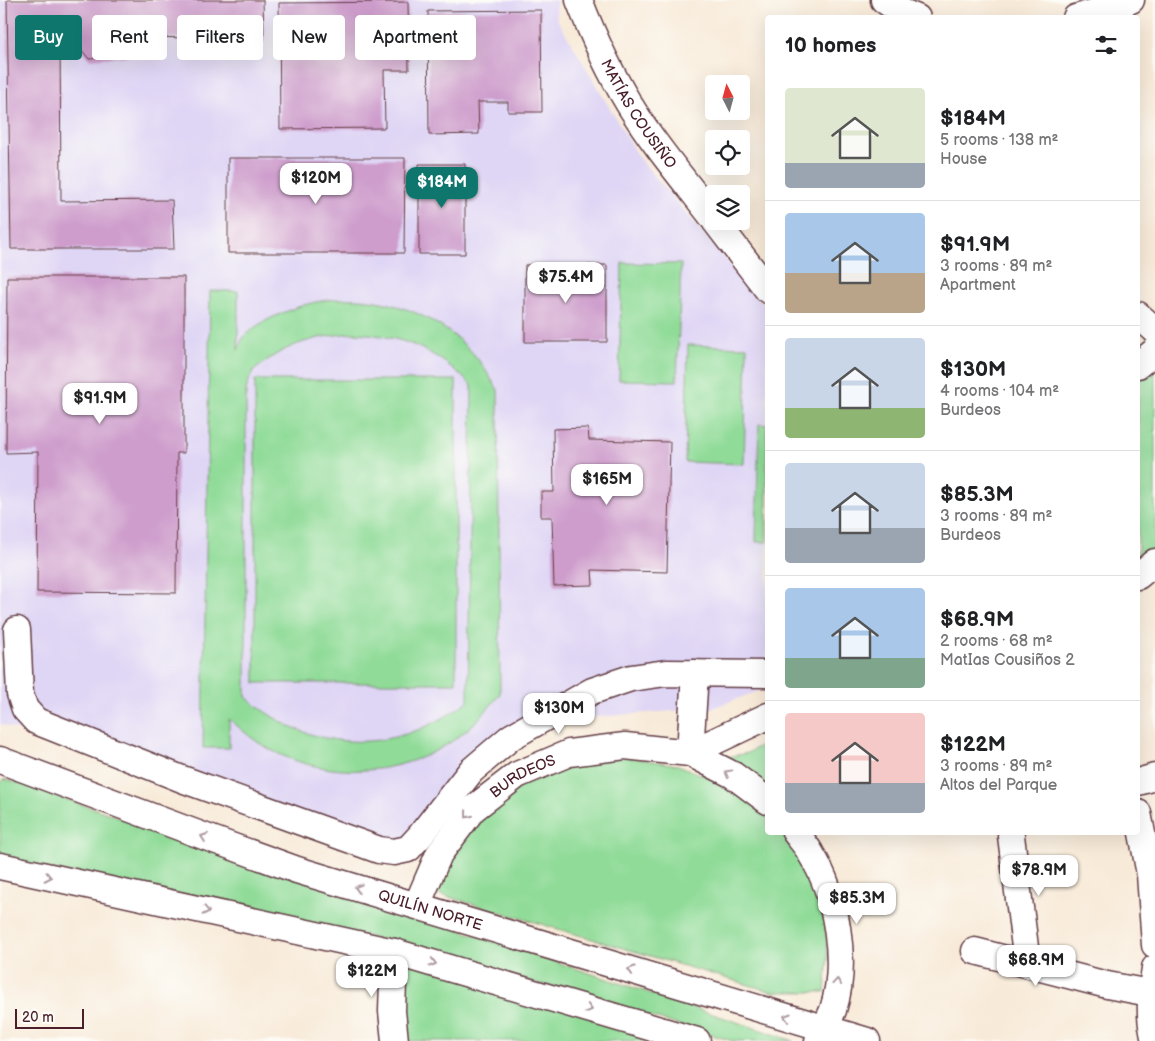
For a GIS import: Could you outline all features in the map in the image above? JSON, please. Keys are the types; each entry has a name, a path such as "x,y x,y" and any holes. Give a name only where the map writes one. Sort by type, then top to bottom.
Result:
{"street":[{"name":"MATÍAS COUSIÑO","path":"579,0 594,38 629,105 705,207"},
{"path":"884,0 900,11 910,15"},
{"path":"1086,15 1131,0"},
{"name":"MATÍAS COUSIÑO","path":"723,230 765,286"},
{"path":"1140,317 1155,330"},
{"path":"1140,363 1155,351"},
{"path":"1140,574 1155,562"},
{"path":"17,630 20,694 25,709 36,721 182,779 379,850 394,852 408,849 470,771 511,737 592,691 631,678 666,673 765,674"},
{"path":"695,672 690,753 765,717"},
{"name":"BURDEOS","path":"417,905 439,854 473,809 517,774 569,753 625,746 690,753 733,775 765,800"},
{"name":"QUILÍN NORTE","path":"0,760 297,870 417,905 821,1035 867,1041"},
{"path":"1140,781 1155,777"},
{"path":"1140,823 1150,874 1155,945"},
{"path":"800,835 815,843 836,922 839,958 836,994 832,1011 821,1035"},
{"path":"1011,836 1027,963"},
{"path":"0,866 394,952 697,1041"},
{"path":"975,951 1108,985 1154,985 1149,1034"},
{"path":"394,952 392,1011 395,1041"}],"shaded area":[{"path":"0,0 556,0 557,19 640,159 765,306 765,689 712,708 567,719 469,765 389,862 0,724"}],"green space":[{"path":"622,263 681,264 677,381 619,380"},
{"path":"210,291 238,291 238,350 244,337 259,324 290,310 313,303 337,299 361,299 385,303 408,310 430,320 451,333 469,349 498,390 500,694 469,728 446,745 421,758 394,766 367,770 339,770 311,765 284,756 259,743 229,719 229,748 203,748","holes":["356,333 405,342 433,355 446,363 472,386 468,701 441,719 414,731 385,739 356,741 327,738 299,730 272,716 246,697 246,390 254,371 286,349 308,341 332,336"]},
{"path":"688,345 747,347 744,464 685,462"},
{"path":"1155,367 1155,555 1140,566 1140,379"},
{"path":"255,380 456,380 456,683 255,683"},
{"path":"759,424 765,425 765,542 756,542"},
{"path":"765,742 765,796 716,759 748,753"},
{"path":"625,757 678,765 727,785 765,814 765,835 783,835 802,860 816,891 825,924 828,958 825,992 773,992 435,893 449,859 481,817 523,785 572,765"},
{"path":"5,779 794,1041 733,1041 399,943 0,859 0,783"},
{"path":"403,956 682,1041 400,1041"}],"building":[{"path":"7,0 263,0 264,40 263,15 177,15 177,38 167,37 167,15 92,15 92,59 89,59 82,50 82,15 15,15 15,60 60,60 61,201 172,200 174,249 11,249"},
{"path":"408,2 408,15 355,15 355,60 409,60 409,70 384,70 385,128 280,129 279,60 345,60 345,15 279,15 279,3"},
{"path":"541,10 542,112 508,112 508,102 478,102 479,134 429,135 428,60 476,60 476,15 428,15 428,11"},
{"path":"228,158 405,158 404,253 228,253"},
{"path":"419,164 465,164 465,254 419,254"},
{"path":"525,265 607,265 607,342 525,342"},
{"path":"7,277 184,277 184,453 177,453 176,593 37,592 38,452 6,453"},
{"path":"588,428 589,440 670,442 667,572 592,570 593,585 554,586 552,517 541,517 541,492 554,492 553,429"}]}
